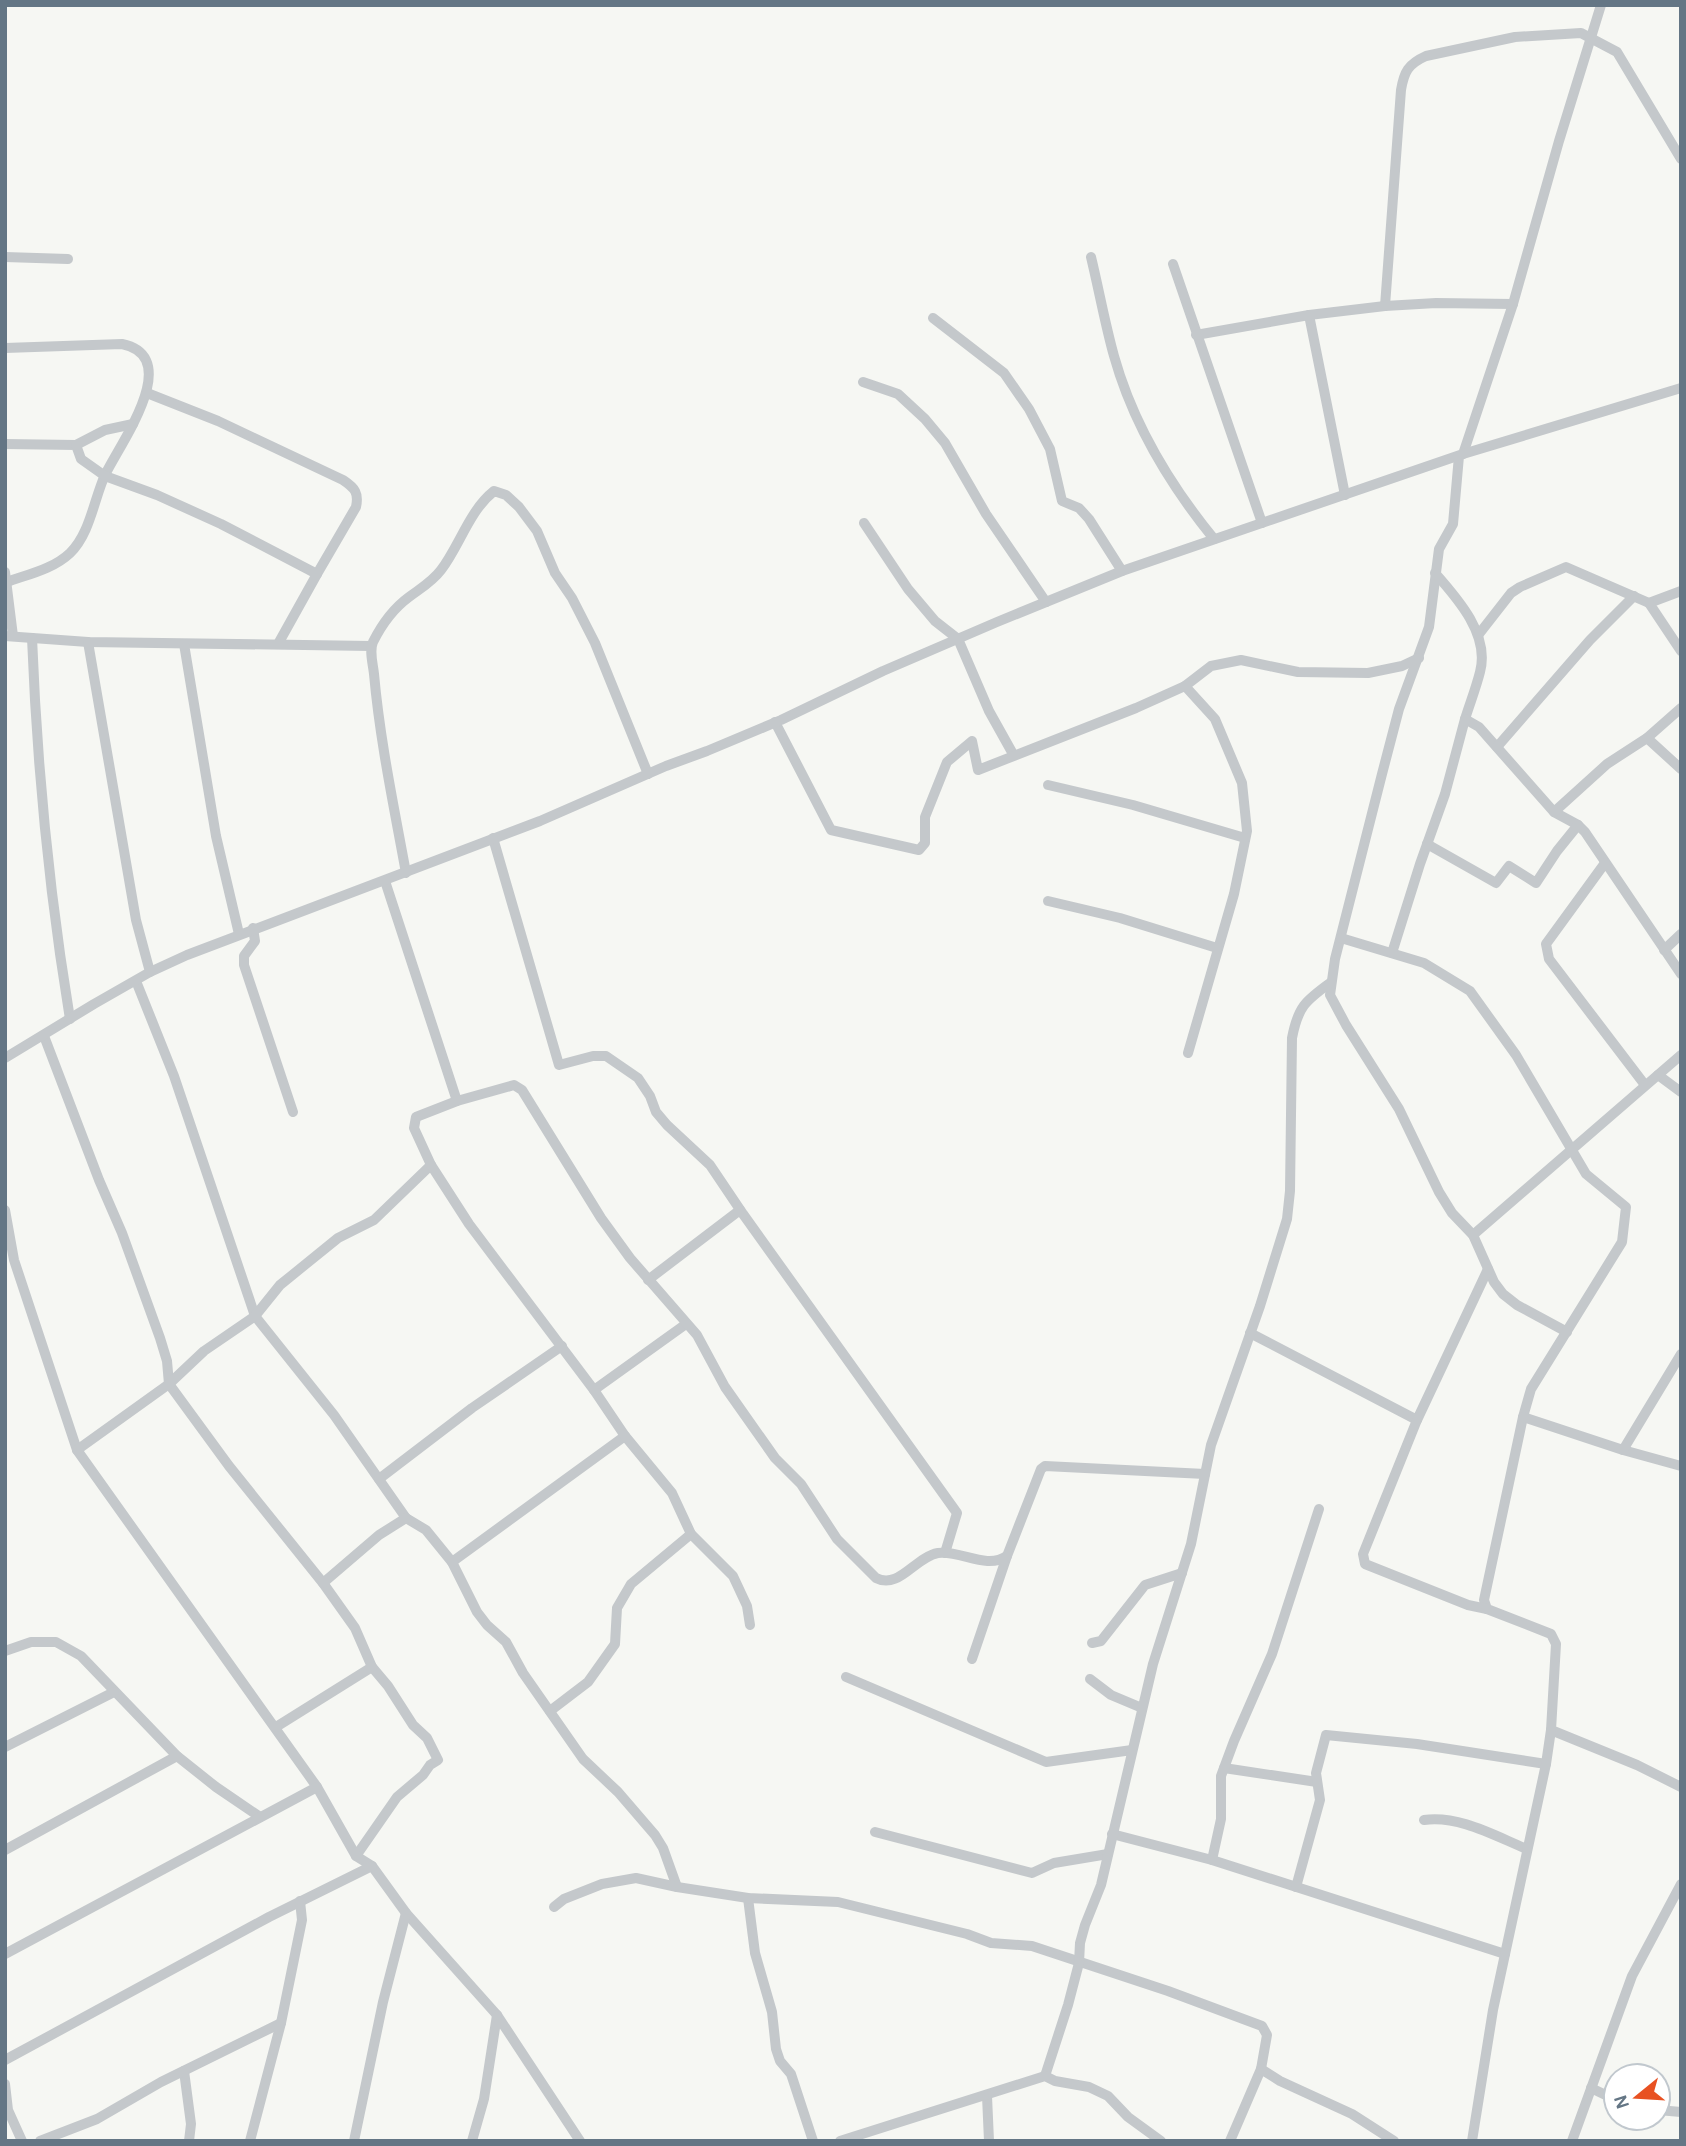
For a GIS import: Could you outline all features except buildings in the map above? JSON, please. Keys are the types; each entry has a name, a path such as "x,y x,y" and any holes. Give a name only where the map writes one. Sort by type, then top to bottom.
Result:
{"street":[{"path":"1567,1332 1517,1305 1503,1294 1473,1235 1452,1213 1439,1192 1399,1109 1334,1006 1330,983 1399,709 1429,627 1439,549 1453,524 1461,455 1513,304 1601,5"},
{"path":"1385,306 1401,90 1406,69 1415,61 1426,56 1515,37 1581,33 1611,47 1621,57 1681,159"},
{"path":"5,257 68,259"},
{"path":"1091,257 1115,358 1136,412 1164,472 1214,539"},
{"path":"1173,264 1262,523"},
{"path":"1196,335 1309,315 1385,306 1436,303 1513,304"},
{"path":"1309,315 1345,495"},
{"path":"933,318 1004,373 1029,409 1051,449 1062,500 1079,508 1089,519 1122,571"},
{"path":"5,348 122,344 135,347 145,360 150,377 147,393 104,476 83,533 73,551 58,563 6,577 9,636 88,642 371,646"},
{"path":"863,382 898,394 925,419 959,464 993,525 1046,602"},
{"path":"5,1058 150,972 253,928 540,821 775,722 958,639 1122,571 1461,455 1681,388"},
{"path":"147,393 218,421 355,488 358,498 356,508 278,644"},
{"path":"5,444 76,445 105,430 133,424"},
{"path":"76,445 81,459 104,476 157,495 221,524 317,574"},
{"path":"406,873 378,723 371,646 391,613 424,588 438,573 452,555 483,500 494,491 506,495 519,507 537,531 555,573 589,632 648,774"},
{"path":"864,523 908,589 935,621 958,639 977,687 1013,754"},
{"path":"1479,634 1511,593 1559,568 1572,568 1650,603 1681,651"},
{"path":"1392,953 1445,794 1481,670 1479,634 1436,573"},
{"path":"1650,603 1681,591"},
{"path":"1497,747 1590,640 1633,596"},
{"path":"33,638 39,776 54,923 70,1019"},
{"path":"88,642 136,920 150,972"},
{"path":"184,644 216,836 239,934"},
{"path":"775,722 831,830 919,850 925,843 925,817 947,762 972,741 978,770 1185,687 1211,666 1241,660 1298,672 1368,673 1402,666 1419,657"},
{"path":"1185,687 1215,719 1242,783 1245,838 1234,894 1188,1053"},
{"path":"1553,812 1607,764 1647,738 1681,708"},
{"path":"1465,719 1479,727 1553,812 1578,825 1585,832 1681,974"},
{"path":"1647,738 1681,769"},
{"path":"1048,785 1133,804 1245,838"},
{"path":"1427,844 1496,883 1509,866 1536,883 1578,825"},
{"path":"493,838 559,1065 593,1056 606,1056 638,1077 656,1112 710,1165 957,1513 945,1553"},
{"path":"1605,863 1546,944 1546,952 1645,1085"},
{"path":"385,881 457,1101"},
{"path":"1048,901 1120,918 1217,948"},
{"path":"253,928 255,941 244,956 244,965 293,1112"},
{"path":"1664,950 1681,934"},
{"path":"1341,938 1424,963 1470,990 1516,1055 1586,1174 1626,1207 1622,1242 1531,1389 1484,1600 1487,1609"},
{"path":"136,981 178,1088 255,1315 334,1415 406,1518 426,1530 452,1562 477,1612 506,1642 523,1673 583,1759 618,1792 655,1835 663,1848 677,1887"},
{"path":"1045,2076 1079,1963 1080,1943 1085,1925 1095,1904 1153,1664 1191,1544 1211,1445 1287,1219 1290,1191 1292,1038 1296,1021 1305,1002 1330,983"},
{"path":"44,1036 122,1233 160,1338 167,1361 169,1384 229,1466 323,1583 355,1628 372,1667 413,1725 423,1732 438,1760 397,1797 356,1856"},
{"path":"1473,1235 1681,1055"},
{"path":"1658,1075 1681,1092"},
{"path":"750,1625 747,1606 733,1576 691,1534 672,1493 625,1436 562,1346 469,1224 431,1166 418,1139 413,1121 416,1117 457,1101 514,1085 522,1090 601,1218 648,1280 697,1335 725,1387 775,1458 801,1484 848,1552 876,1578 884,1582 895,1579 924,1557 945,1553 994,1562 1007,1556"},
{"path":"77,1450 169,1384 204,1352 255,1315 279,1285 338,1238 374,1220 431,1166"},
{"path":"5,1210 10,1261 77,1450 276,1727 317,1787 356,1856 372,1866 405,1913 497,2015 580,2141"},
{"path":"648,1280 740,1210"},
{"path":"1472,2141 1493,2010 1546,1765 1551,1730 1556,1644 1551,1634 1365,1564 1363,1554 1417,1420 1488,1269"},
{"path":"594,1390 686,1324"},
{"path":"1250,1333 1417,1420"},
{"path":"379,1479 472,1408 562,1346"},
{"path":"1623,1450 1680,1355"},
{"path":"1523,1417 1681,1466"},
{"path":"452,1562 625,1436"},
{"path":"972,1659 1007,1556 1041,1469 1045,1466 1205,1474"},
{"path":"1212,1860 1221,1819 1221,1776 1272,1654 1318,1509"},
{"path":"323,1583 379,1535 406,1518"},
{"path":"550,1711 588,1682 615,1644 617,1608 631,1584 691,1534"},
{"path":"1093,1643 1101,1641 1145,1585 1182,1573"},
{"path":"5,1651 31,1642 56,1642 81,1656 177,1756 260,1817"},
{"path":"276,1727 372,1667"},
{"path":"846,1677 1046,1762 1132,1750"},
{"path":"1090,1679 1111,1695 1142,1708"},
{"path":"5,1748 114,1692"},
{"path":"1551,1730 1637,1765 1681,1787"},
{"path":"1296,1887 1320,1800 1316,1773 1326,1735 1417,1744 1546,1765"},
{"path":"5,1850 177,1756"},
{"path":"1224,1768 1317,1782"},
{"path":"5,1954 317,1787"},
{"path":"1424,1820 1441,1818 1471,1826 1527,1849"},
{"path":"875,1832 1032,1872 1054,1863 1108,1854"},
{"path":"1112,1834 1212,1860 1505,1954"},
{"path":"5,2060 300,1901 372,1866"},
{"path":"554,1907 564,1899 614,1881 636,1878 748,1898 838,1902 967,1934 991,1943 1032,1947 1168,1991 1262,2026 1267,2035 1261,2069 1230,2141"},
{"path":"1572,2141 1632,1976 1681,1884"},
{"path":"748,1898 755,1953 772,2012 776,2049 780,2062 791,2074 813,2141"},
{"path":"250,2141 281,2023 302,1920 300,1901"},
{"path":"354,2141 405,1913"},
{"path":"472,2141 484,2099 497,2015"},
{"path":"40,2141 97,2119 161,2082 281,2023"},
{"path":"1261,2069 1280,2081 1352,2115 1394,2141"},
{"path":"184,2071 191,2124 189,2141"},
{"path":"840,2141 1045,2076 1055,2081 1089,2087 1108,2096 1128,2117 1161,2141"},
{"path":"5,2084 8,2110 22,2141"},
{"path":"1591,2088 1602,2093"},
{"path":"987,2096 989,2141"}]}
